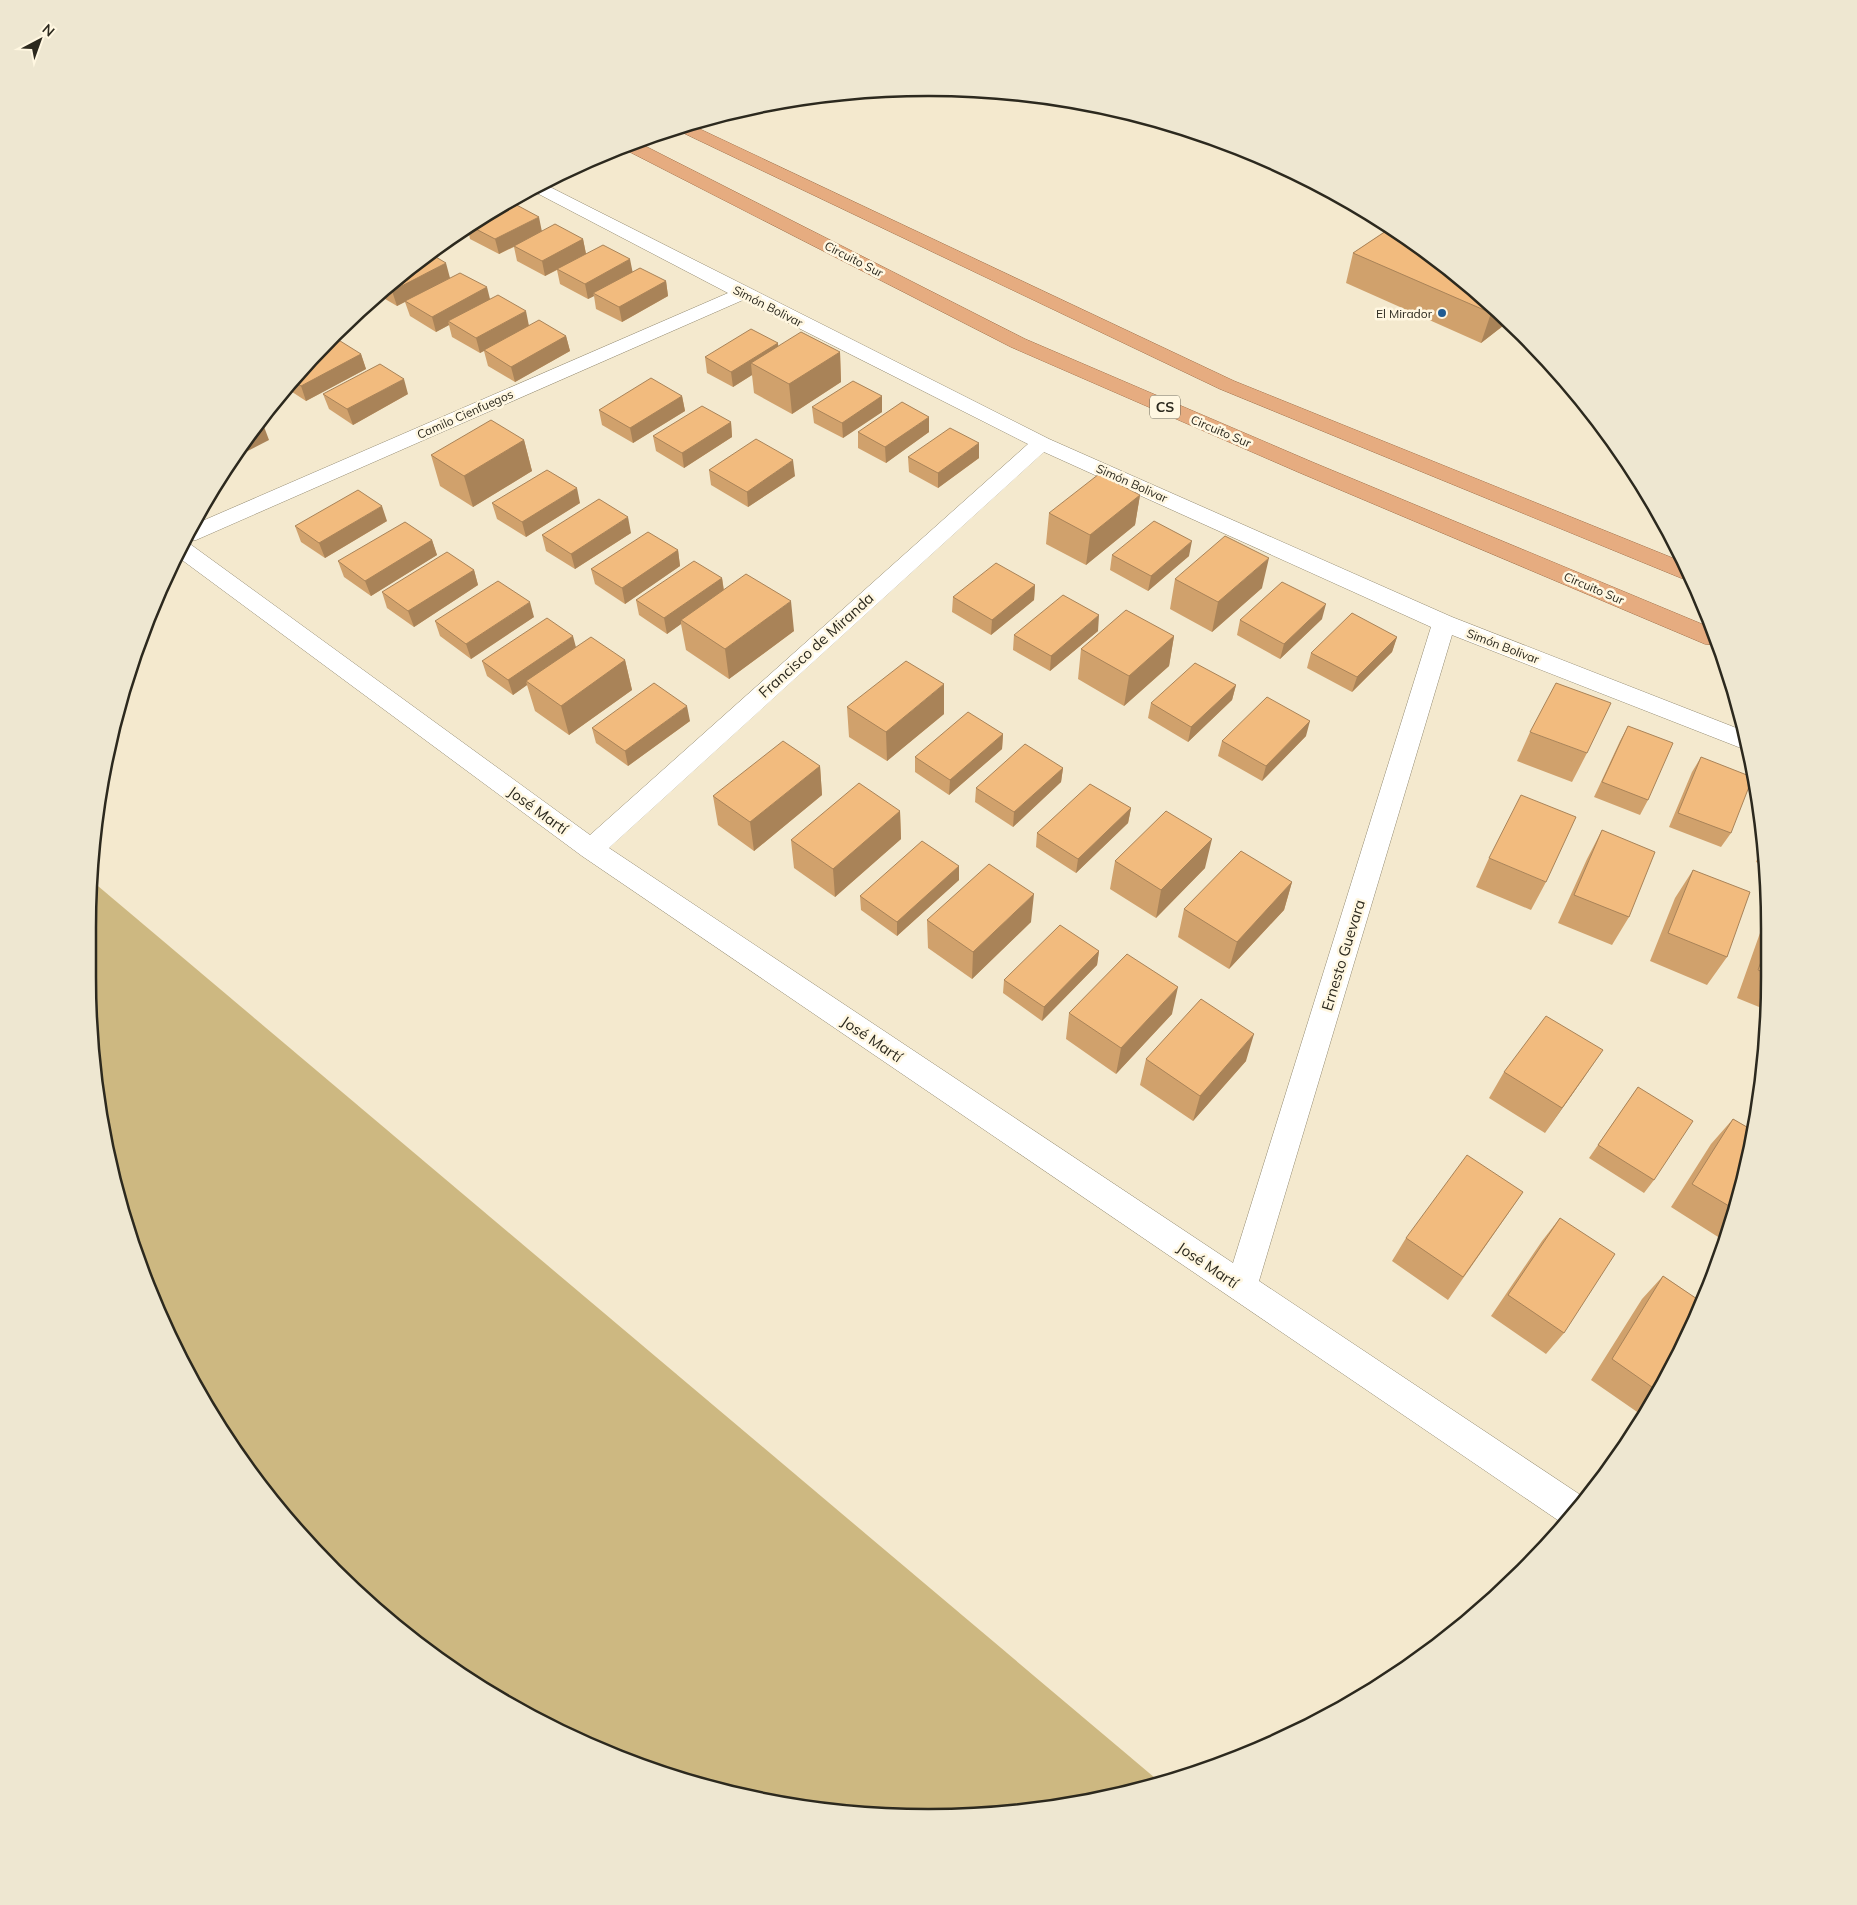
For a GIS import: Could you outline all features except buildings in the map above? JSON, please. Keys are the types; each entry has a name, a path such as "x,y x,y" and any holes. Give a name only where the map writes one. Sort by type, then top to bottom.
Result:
{"highway":[{"path":"691,131 1227,385 1679,569"},
{"name":"Circuito Sur","path":"637,149 1018,343 1305,467 1707,635"}],"street":[{"name":"Simón Bolivar","path":"544,191 1042,443 1444,623 1738,738"},
{"name":"Camilo Cienfuegos","path":"198,531 743,293"},
{"name":"Francisco de Miranda","path":"591,850 1042,443"},
{"name":"José Martí","path":"186,552 591,850 1568,1508"},
{"name":"Ernesto Guevara","path":"1241,1288 1444,623"}],"shaded area":[{"path":"98,886 1154,1777 1091,1793 1037,1802 983,1807 928,1809 874,1807 820,1802 766,1793 661,1765 560,1723 512,1697 466,1668 422,1637 380,1602 340,1565 268,1483 208,1393 182,1345 160,1295 140,1244 125,1192 112,1139 103,1085 98,1031 96,976"}],"place":[{"name":"El Mirador","path":"1442,313"}]}
